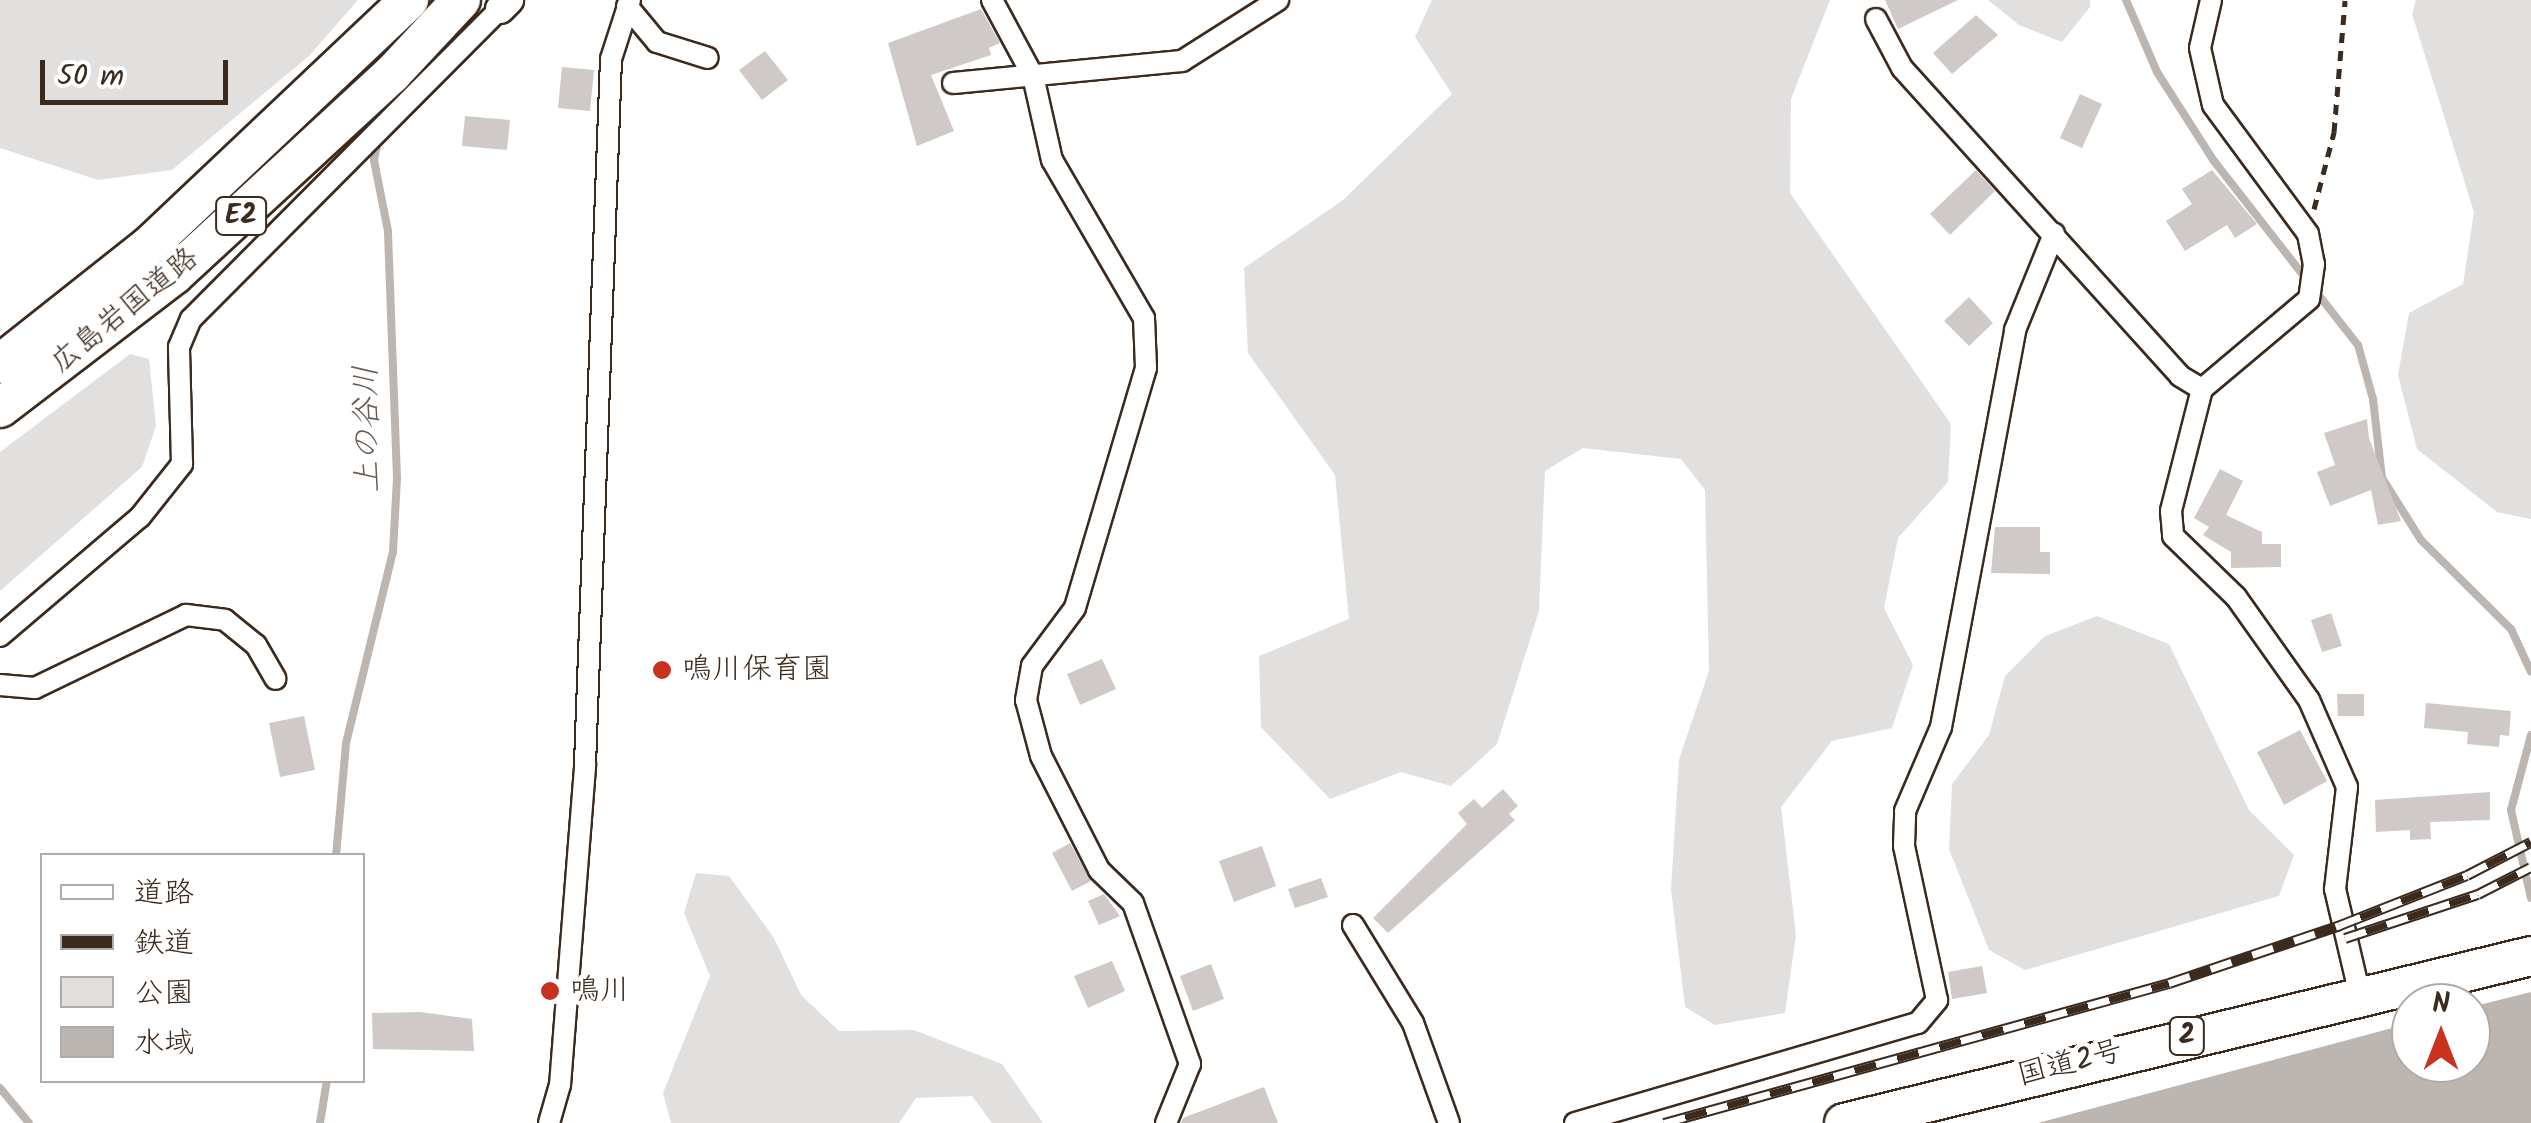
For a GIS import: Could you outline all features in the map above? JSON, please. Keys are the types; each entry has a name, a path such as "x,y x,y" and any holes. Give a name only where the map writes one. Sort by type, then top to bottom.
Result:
{"highway":[{"name":"広島岩国道路","path":"0,364 149,246 408,0"},
{"name":"広島岩国道路","path":"0,408 174,275 392,74 461,0"},
{"name":"国道2号","path":"1844,1123 2531,956"}],"street":[{"path":"992,0 1033,76 1052,160 1144,318 1146,368 1075,608 1032,666 1026,700 1041,756 1099,870 1133,902 1190,1064 1166,1123"},
{"path":"952,83 1182,61 1278,0"},
{"path":"2211,0 2200,48 2214,105 2308,234 2314,264 2309,298 2202,390 2171,510 2173,536 2236,597 2309,700 2347,787 2335,889 2360,996"},
{"path":"628,3 657,42 708,58"},
{"path":"549,1123 560,1085 585,764 611,59 628,3"},
{"path":"0,636 140,517 182,464 179,347 191,318 504,5"},
{"path":"1876,18 1902,68 2180,376 2202,390"},
{"path":"1574,1123 1918,1023 1937,1000 1904,846 1905,810 1941,727 2015,330 2054,234"},
{"path":"0,684 35,688 186,615 225,620 256,644 276,679"},
{"path":"1354,925 1414,1023 1449,1123"}],"path":[{"path":"2308,234 2334,132 2345,0"}],"green space":[{"path":"0,0 358,0 309,56 172,170 98,180 0,148"},
{"path":"1432,0 1830,0 1791,99 1790,193 1951,424 1948,482 1898,538 1884,608 1913,665 1892,728 1832,741 1781,807 1796,935 1785,1013 1715,1025 1685,1007 1671,889 1679,759 1709,671 1705,490 1681,459 1583,448 1545,471 1539,611 1497,744 1451,786 1401,772 1330,799 1261,727 1259,656 1349,619 1335,475 1248,353 1244,268 1343,200 1452,94 1415,37"},
{"path":"1988,0 2090,0 2090,7 2062,42 2019,25"},
{"path":"2416,0 2531,0 2531,519 2497,512 2417,449 2398,375 2409,313 2463,284 2474,212 2412,14"},
{"path":"130,354 149,359 156,426 142,467 0,591 0,452"},
{"path":"2097,616 2169,644 2249,810 2294,855 2279,896 2025,970 1989,950 1949,849 1952,784 1989,735 2005,676 2045,636"},
{"path":"696,873 729,876 774,938 801,995 839,1031 914,1030 1002,1064 1043,1123 992,1123 972,1096 916,1098 899,1123 671,1123 663,1093 710,976 684,913"}],"water":[{"path":"2531,992 2531,1123 2038,1123 2391,1028 2391,1083 2491,1083 2491,1002"}],"building":[{"path":"1885,0 1958,0 1898,29"},
{"path":"981,9 1000,43 989,48 991,55 931,75 954,131 917,146 888,43"},
{"path":"1976,15 1998,35 1952,74 1933,53"},
{"path":"765,51 788,80 762,100 739,70"},
{"path":"562,67 594,70 590,111 558,108"},
{"path":"2080,94 2102,104 2082,148 2060,138"},
{"path":"465,116 510,120 507,150 462,146"},
{"path":"1976,170 1995,191 1950,235 1930,214"},
{"path":"2212,170 2257,224 2235,238 2227,225 2185,251 2166,221 2192,204 2182,189"},
{"path":"1969,297 1993,323 1969,346 1944,321"},
{"path":"2367,419 2369,438 2401,521 2378,525 2371,490 2330,506 2317,472 2335,465 2324,433"},
{"path":"2220,469 2243,481 2226,515 2262,532 2262,544 2281,544 2281,567 2231,568 2231,552 2203,535 2209,527 2194,518"},
{"path":"1995,527 2040,527 2040,552 2050,552 2050,574 1991,573"},
{"path":"2331,613 2342,646 2322,652 2311,620"},
{"path":"1102,659 1116,689 1080,705 1067,674"},
{"path":"2337,694 2364,694 2364,716 2338,716"},
{"path":"2426,703 2511,711 2509,736 2500,735 2499,747 2467,744 2468,732 2424,728"},
{"path":"304,716 315,770 280,777 269,723"},
{"path":"2300,730 2327,781 2284,805 2257,752"},
{"path":"1503,789 1518,806 1509,814 1515,820 1388,933 1373,918 1467,824 1458,813 1474,799 1482,808"},
{"path":"2490,792 2490,820 2430,822 2431,839 2410,840 2410,830 2376,832 2375,800"},
{"path":"1070,843 1091,881 1072,891 1052,853"},
{"path":"1262,846 1276,886 1234,902 1219,861"},
{"path":"1321,878 1328,897 1295,908 1288,889"},
{"path":"1104,894 1120,916 1099,925 1088,901"},
{"path":"1112,961 1125,991 1088,1008 1074,976"},
{"path":"1211,964 1224,999 1193,1011 1180,976"},
{"path":"1982,966 1987,993 1952,999 1948,972"},
{"path":"420,1012 472,1019 474,1051 373,1049 372,1013"},
{"path":"1264,1087 1278,1123 1181,1123 1183,1118"}],"waterway":[{"path":"2126,0 2157,72 2214,161 2358,345 2373,399 2382,478 2421,540 2511,629 2531,672"},
{"name":"上の谷川","path":"336,853 346,743 393,552 397,478 388,231 374,160 379,137"},
{"path":"2531,735 2511,810 2531,898"},
{"name":"上の谷川","path":"320,1123 327,1083"},
{"path":"0,1088 29,1123"}],"railway":[{"path":"1664,1123 2169,983 2340,925 2467,875 2531,842"},
{"path":"2345,938 2478,894 2531,867"}],"place":[{"name":"鳴川保育園","path":"662,670"},
{"name":"鳴川","path":"550,991"}]}
